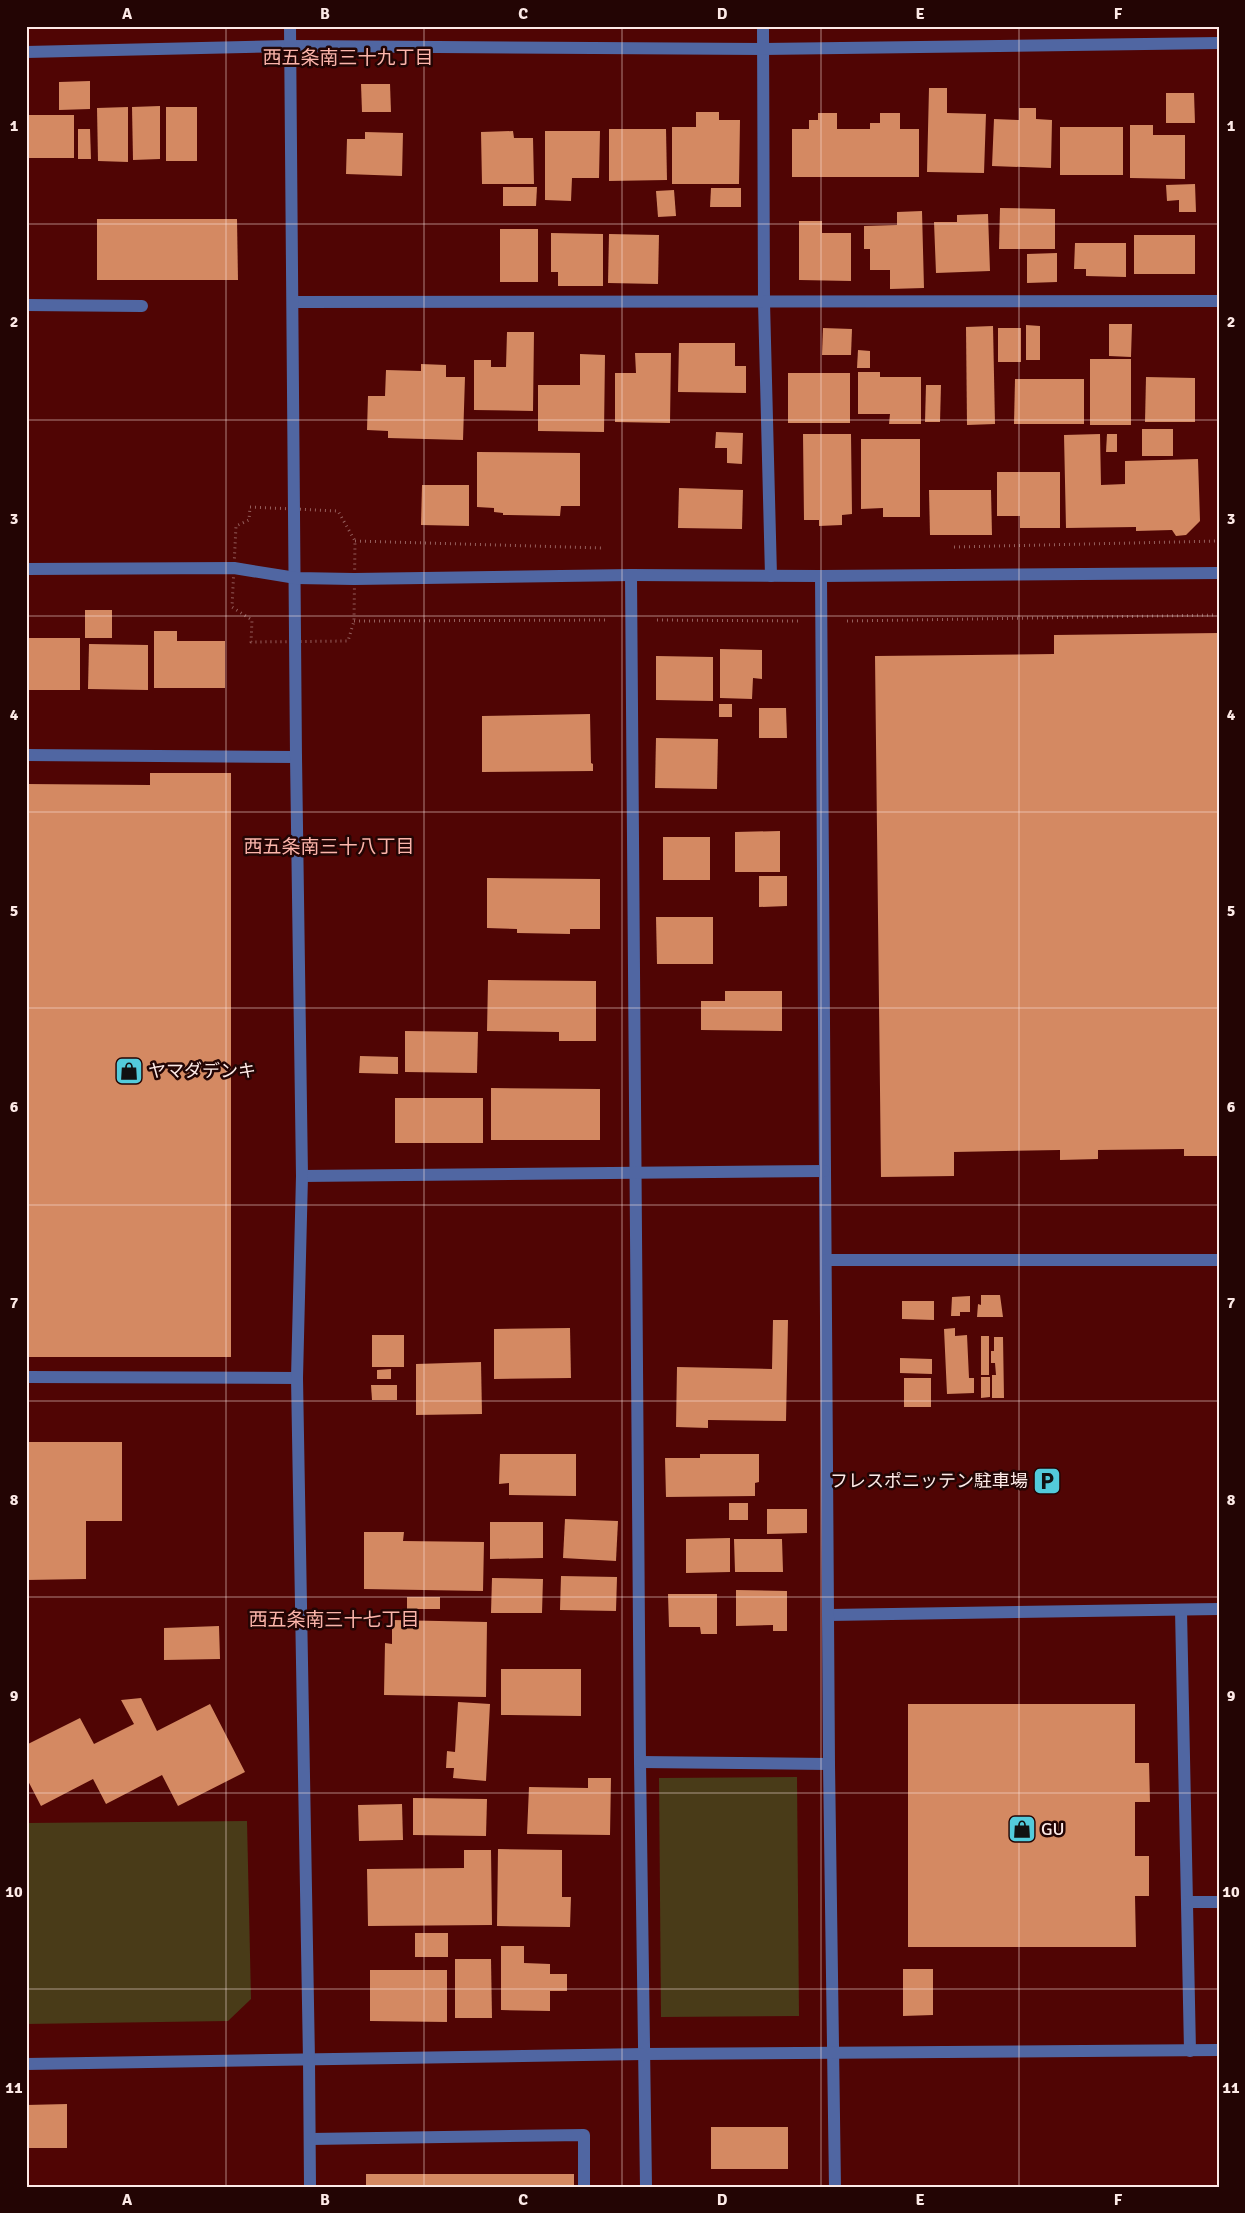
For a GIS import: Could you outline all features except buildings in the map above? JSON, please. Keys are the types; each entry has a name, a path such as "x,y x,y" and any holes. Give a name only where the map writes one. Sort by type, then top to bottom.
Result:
{"street":[{"path":"290,26 296,757 302,1176 298,1378 310,2060 310,2187"},
{"path":"763,26 764,302 771,576"},
{"path":"26,52 290,46 763,49 1219,43"},
{"path":"293,302 1219,302"},
{"path":"26,305 142,306"},
{"path":"26,569 234,568 296,578 1219,573"},
{"path":"631,575 640,1762 646,2187"},
{"path":"821,576 824,1171 829,1615 828,1764 836,2187"},
{"path":"26,755 296,757"},
{"path":"302,1176 824,1171"},
{"path":"826,1260 1219,1260"},
{"path":"26,1377 298,1378"},
{"path":"829,1615 1219,1609"},
{"path":"1181,1610 1190,2051"},
{"path":"640,1762 828,1764"},
{"path":"1187,1902 1219,1902"},
{"path":"26,2064 644,2054 1219,2050"},
{"path":"310,2139 584,2135 584,2187"}],"path":[{"path":"354,621 631,619 821,621 1219,616"}],"shaded area":[{"path":"797,1777 799,2016 661,2017 659,1778"},
{"path":"247,1821 251,1999 228,2021 26,2024 26,1823"}],"place":[{"name":"ヤマダデンキ","path":"129,1071"},
{"name":"フレスポニッテン駐車場","path":"1047,1481"},
{"name":"GU","path":"1022,1829"}],"district":[{"name":"西五条南三十九丁目","path":"348,57"},
{"name":"西五条南三十八丁目","path":"329,846"},
{"name":"西五条南三十七丁目","path":"334,1619"}]}
